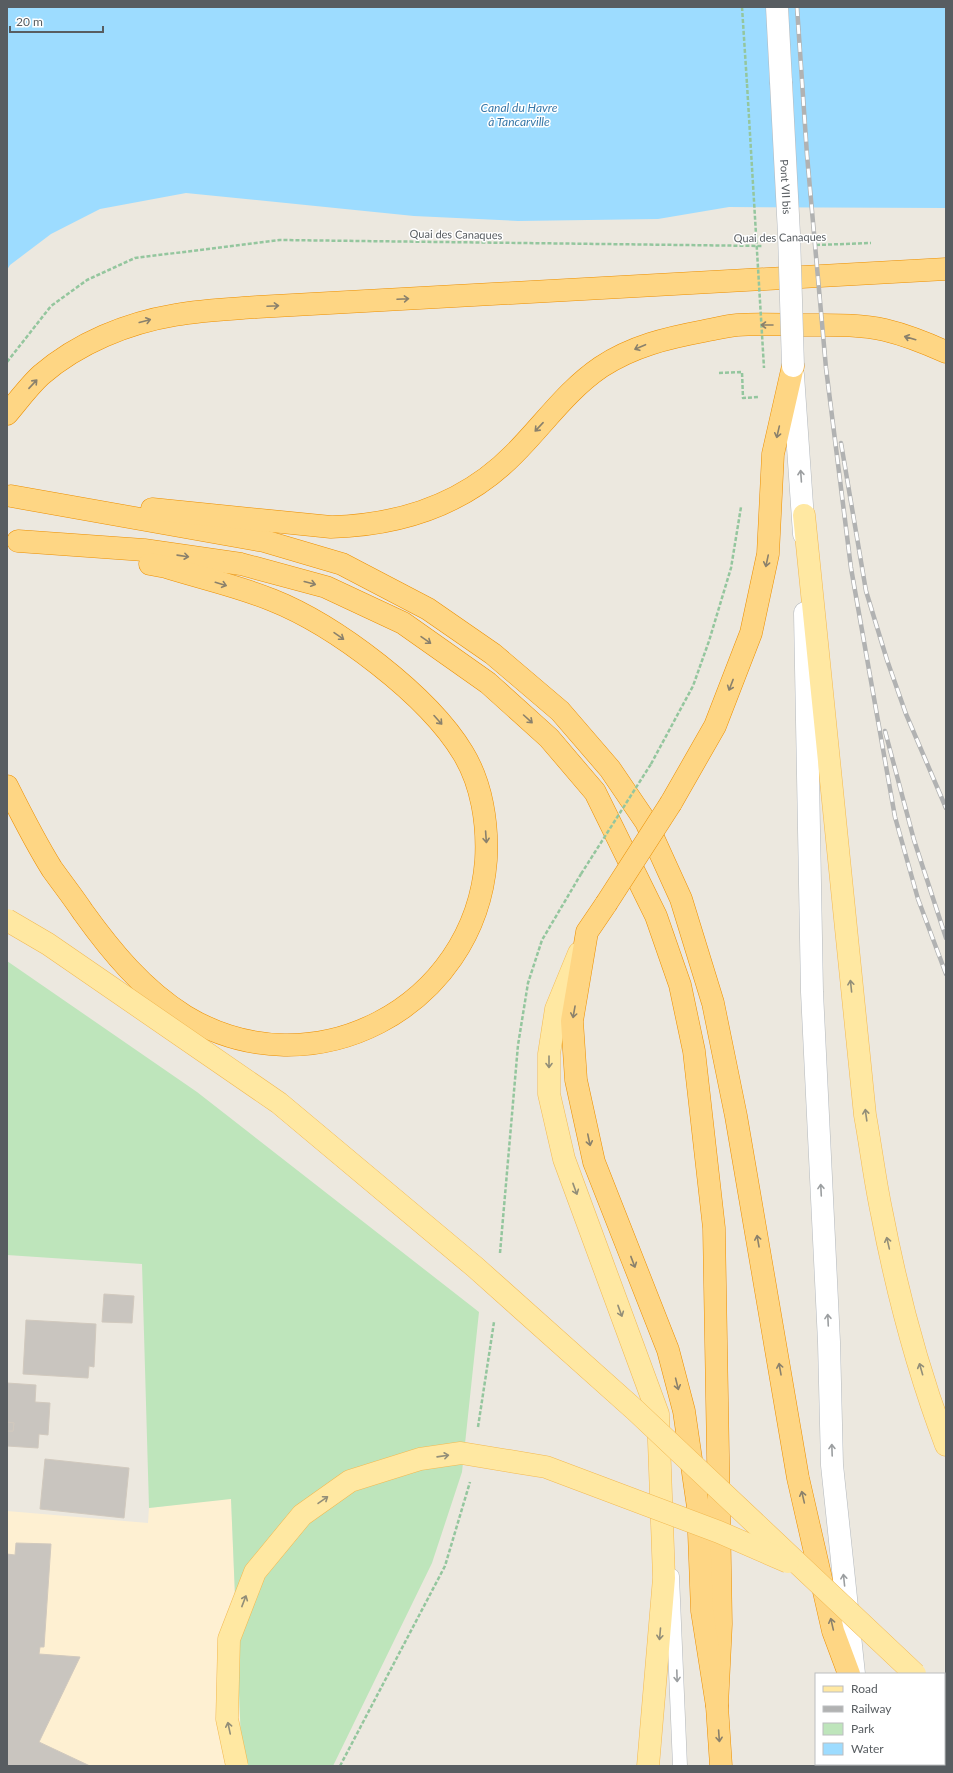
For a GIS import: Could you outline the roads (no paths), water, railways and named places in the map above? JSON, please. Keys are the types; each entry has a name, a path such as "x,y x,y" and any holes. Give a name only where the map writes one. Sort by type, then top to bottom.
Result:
{"highway":[{"path":"7,414 42,375 95,340 146,321 176,314 257,307 946,269"},
{"path":"9,496 331,527 360,526 383,523 418,514 446,503 472,488 494,472 514,454 581,382 600,367 621,355 650,343 667,338 738,325 851,325 884,330 915,339 946,352"},
{"path":"721,1766 717,1706 702,1610 698,1507 684,1411 668,1350 594,1162 576,1080 572,1021 587,932 671,803 715,726 751,633 768,554 773,454 793,366"},
{"path":"9,496 264,541 342,564 428,609 493,654 560,711 610,769 646,822 681,899 713,1003 738,1124 798,1478 834,1632 850,1673"},
{"path":"7,786 23,819 52,869 105,942 138,978 164,1002 187,1017 230,1035 258,1042 284,1044 315,1043 336,1040 386,1019 408,1004 432,985 446,969 460,948 471,925 485,874 487,845 485,816 478,788 465,755 448,731 422,702 365,654 307,617 273,600 166,567 13,541"},
{"path":"13,541 144,550 241,564 326,587 403,623 488,683 549,738 595,792 656,916 680,985 694,1051 714,1228 722,1624 717,1706"}],"main road":[{"name":"Pont VII bis","path":"777,7 789,234 793,366 804,515 812,992 828,1334 832,1464 854,1673"},
{"path":"804,515 866,1115 883,1222 905,1313 931,1406 946,1445"},
{"path":"7,920 48,944 279,1103 476,1267 635,1410 914,1673"},
{"path":"587,932 556,1009 549,1054 549,1094 564,1159 658,1414 664,1578 648,1766"},
{"path":"237,1766 227,1719 229,1639 255,1572 302,1515 350,1481 420,1459 460,1453 546,1467 719,1532 802,1568"}],"lane":[{"path":"658,1414 674,1593 680,1766"}],"water":[{"name":"Canal du Havre à Tancarville","path":"7,7 946,7 946,208 729,207 658,219 518,221 414,216 186,193 100,209 51,234 10,265 7,270"}],"railway":[{"path":"797,7 807,155 826,368 851,568 895,817 918,899 946,974"},
{"path":"841,443 866,591 887,660 906,714 946,808"},
{"path":"885,731 914,840 946,938"}]}
